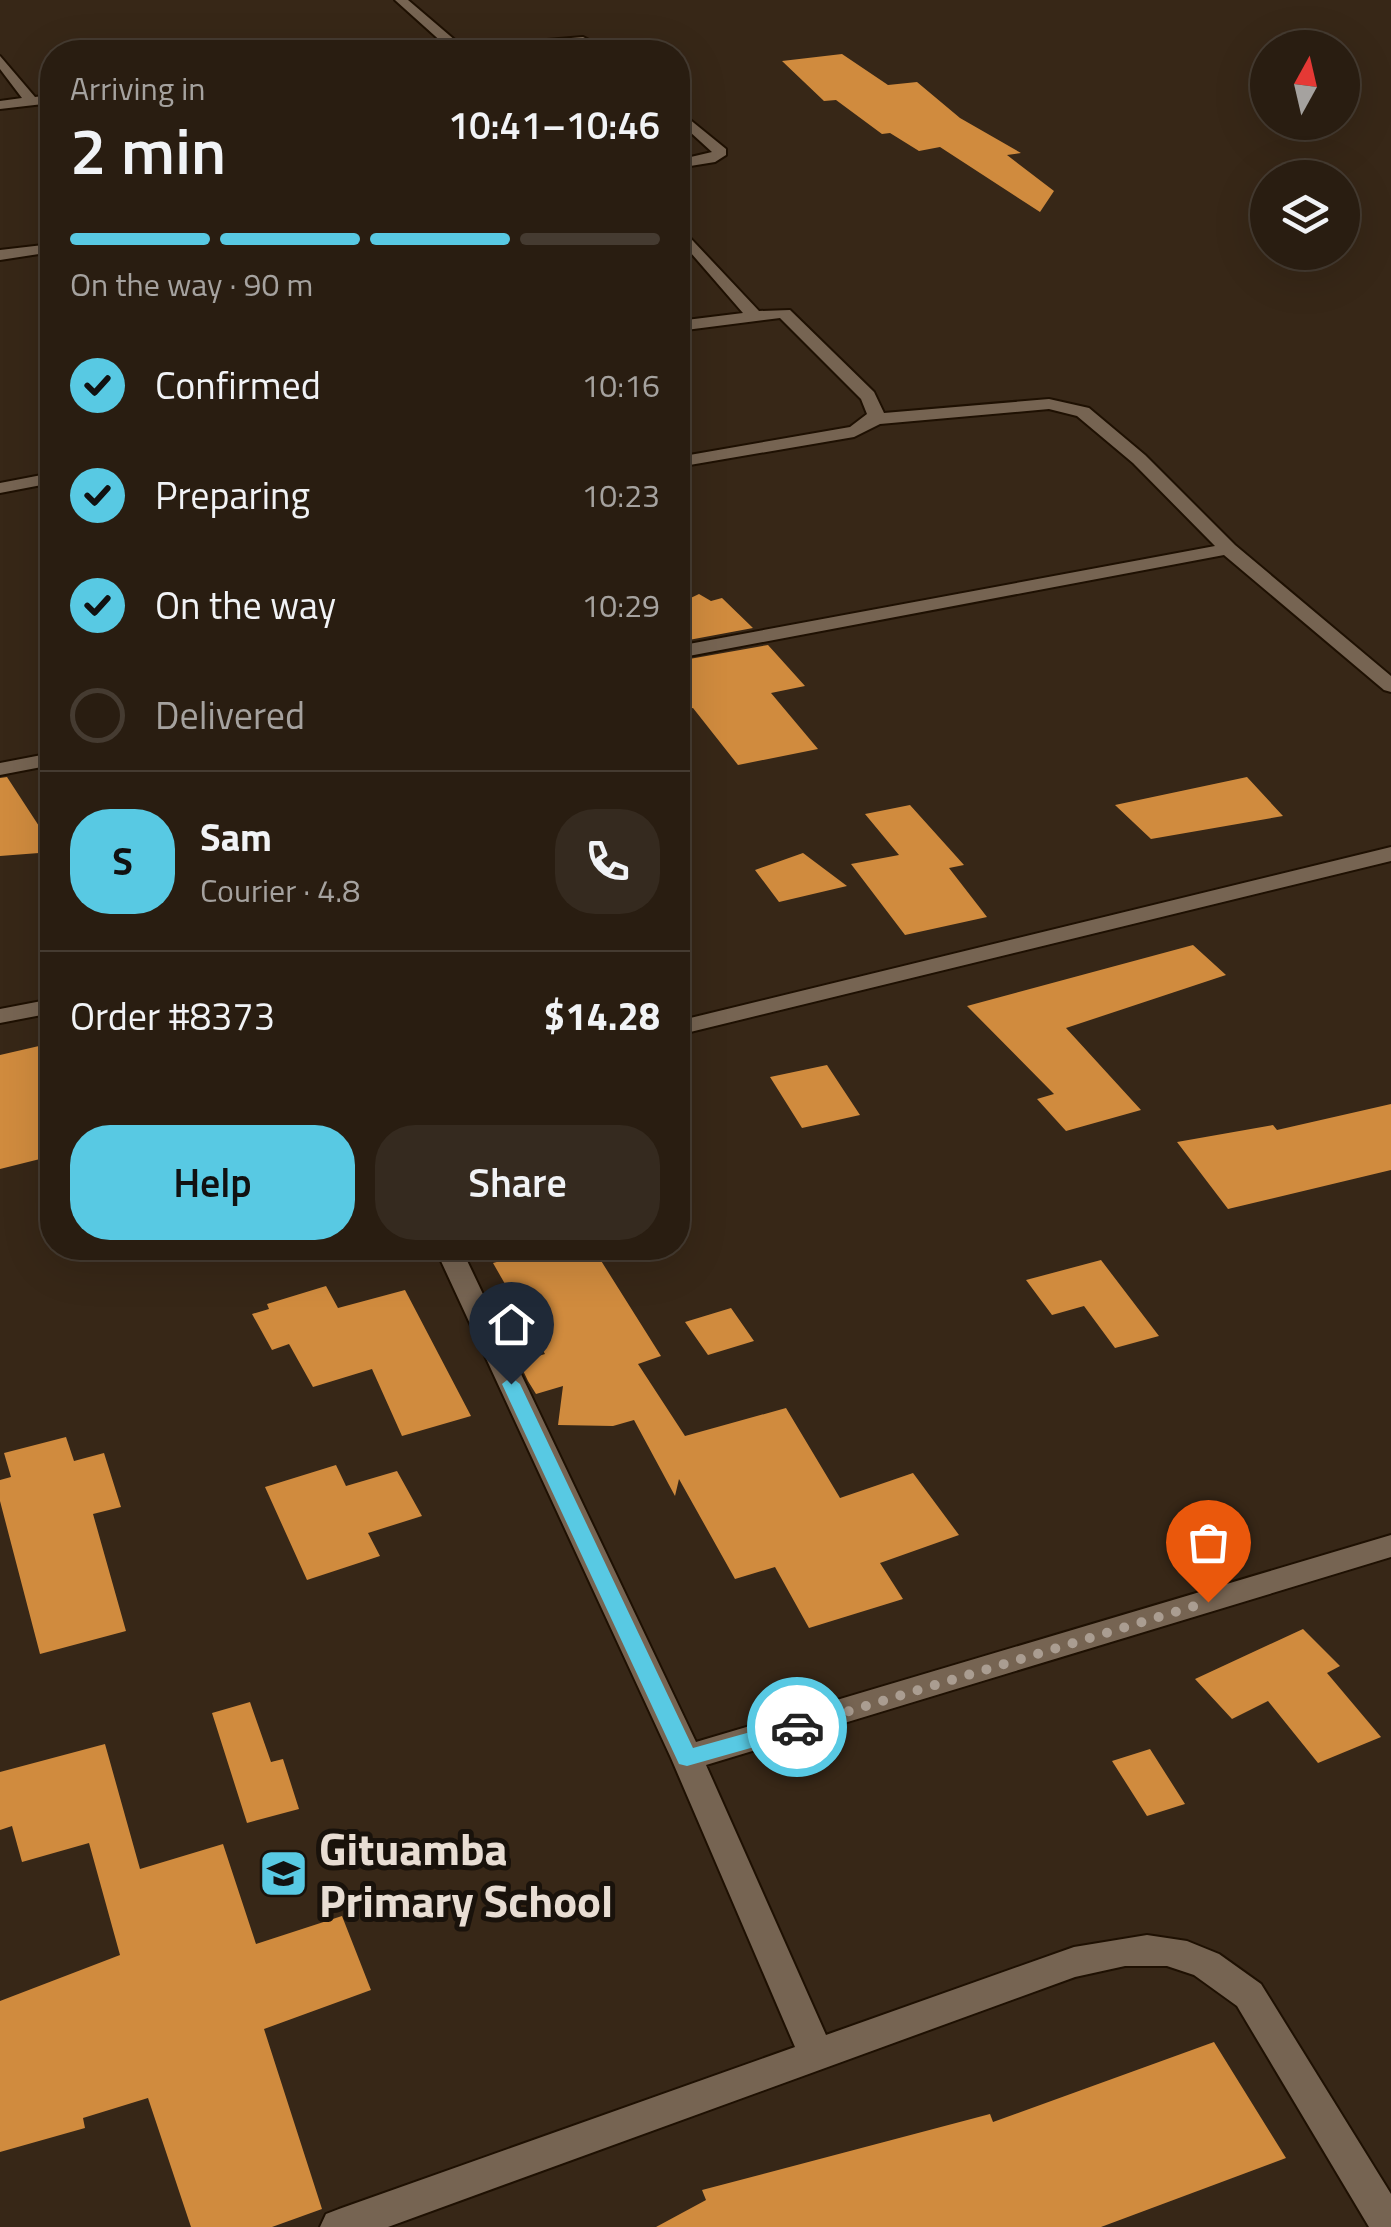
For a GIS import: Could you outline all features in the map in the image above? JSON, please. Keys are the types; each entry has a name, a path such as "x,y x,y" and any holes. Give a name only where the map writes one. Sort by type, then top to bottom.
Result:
{"street":[{"path":"402,0 448,40"},
{"path":"0,60 32,102"},
{"path":"0,105 40,101"},
{"path":"690,125 720,152 710,159 690,162"},
{"path":"690,243 755,317"},
{"path":"0,255 40,250"},
{"path":"690,325 784,313 876,408 876,419 870,427 854,432 690,460"},
{"path":"876,419 1049,404 1083,412 1139,459 1228,550 1391,686"},
{"path":"0,488 40,480"},
{"path":"690,650 1228,550"},
{"path":"0,769 40,762"},
{"path":"690,1025 1391,854"},
{"path":"0,1016 40,1008"},
{"path":"454,1260 687,1758 816,2053"},
{"path":"687,1758 1391,1546"},
{"path":"339,2227 1089,1958 1161,1948 1216,1966 1249,1995 1390,2227"}],"building":[{"path":"842,54 888,85 917,82 960,118 1021,153 1007,155 1054,191 1040,212 940,147 919,151 890,133 882,134 836,100 824,101 782,61"},
{"path":"699,594 711,601 722,598 753,628 690,640 690,598"},
{"path":"768,645 805,686 771,693 818,749 738,765 690,709 690,659"},
{"path":"7,777 40,828 40,853 0,856 0,778"},
{"path":"1247,777 1283,816 1151,839 1115,805"},
{"path":"910,805 964,865 949,868 987,917 905,935 851,864 899,855 865,814"},
{"path":"803,853 847,886 779,902 755,870"},
{"path":"1193,945 1226,975 1066,1028 1141,1110 1066,1131 1037,1099 1054,1094 967,1006"},
{"path":"40,1046 40,1159 0,1169 0,1055"},
{"path":"827,1065 860,1115 802,1128 770,1077"},
{"path":"1391,1104 1391,1170 1228,1209 1177,1142 1273,1125 1277,1130"},
{"path":"601,1260 661,1356 638,1364 685,1436 786,1408 840,1498 913,1473 959,1535 880,1563 903,1599 809,1628 775,1567 735,1579 679,1479 675,1496 634,1420 613,1426 558,1425 563,1386 536,1394 528,1381 519,1362 545,1354 493,1263"},
{"path":"1101,1260 1159,1336 1115,1348 1084,1306 1052,1315 1026,1280"},
{"path":"326,1286 338,1308 405,1290 471,1416 402,1436 372,1369 313,1387 289,1344 272,1350 252,1314 269,1309 267,1304"},
{"path":"731,1308 754,1341 708,1355 685,1322"},
{"path":"66,1437 74,1461 104,1453 121,1507 93,1514 126,1631 40,1654 0,1501 0,1480 11,1477 4,1453"},
{"path":"336,1465 346,1486 397,1471 422,1516 368,1533 380,1556 307,1580 265,1487"},
{"path":"1303,1629 1340,1666 1327,1673 1381,1737 1318,1763 1268,1701 1232,1719 1195,1679"},
{"path":"250,1702 271,1762 283,1759 299,1809 247,1823 212,1713"},
{"path":"105,1744 140,1869 223,1844 256,1944 342,1916 371,1990 264,2029 322,2209 272,2227 191,2227 148,2098 83,2118 85,2128 0,2152 0,2001 120,1955 89,1843 22,1862 12,1826 0,1830 0,1772"},
{"path":"1150,1749 1185,1804 1147,1816 1112,1761"},
{"path":"1214,2042 1286,2158 1101,2227 656,2227 706,2200 702,2190 990,2114 993,2122"}],"way so far":[{"path":"797,1727 1208,1602"}],"place":[{"name":"Gituamba Primary School","path":"284,1874"}],"route":[{"path":"511,1384 687,1758 797,1727"}]}
